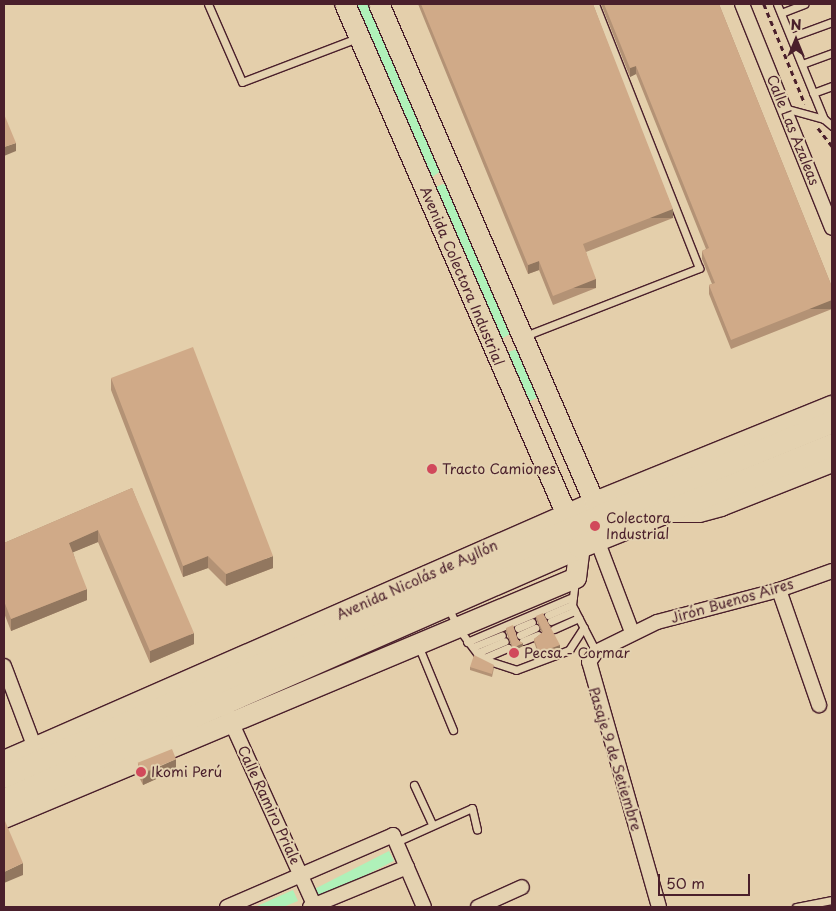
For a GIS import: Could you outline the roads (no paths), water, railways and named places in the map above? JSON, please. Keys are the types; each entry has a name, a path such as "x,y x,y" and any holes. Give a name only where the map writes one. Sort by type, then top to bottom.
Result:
{"main road":[{"name":"Avenida Colectora Industrial","path":"345,4 492,345 589,526"},
{"path":"380,4 523,334 589,526 575,602"},
{"path":"422,182 452,171"},
{"path":"492,345 523,334"},
{"name":"Avenida Nicolás de Ayllón","path":"4,761 45,771 222,702 589,526 832,406"},
{"name":"Avenida Nicolás de Ayllón","path":"4,800 45,771 589,526 832,422"},
{"name":"Avenida Nicolás de Ayllón","path":"589,526 666,512 832,445"},
{"path":"666,512 699,512 721,506 832,462"},
{"name":"Avenida Nicolás de Ayllón","path":"4,818 45,771 444,595"},
{"name":"Avenida Nicolás de Ayllón","path":"4,777 45,771 231,723 418,645 469,642 575,602"}],"street":[{"name":"Calle Las Azaleas","path":"742,4 832,228"},
{"path":"589,526 632,632 596,652"},
{"name":"Jirón Buenos Aires","path":"632,632 657,622 779,590 832,571"},
{"path":"779,590 819,705"},
{"name":"Pasaje 9 de Setiembre","path":"596,652 588,662 588,669 659,907"},
{"path":"4,666 45,771"},
{"name":"Calle Ramiro Priale","path":"222,702 301,874 314,907"},
{"path":"227,907 301,874 395,839 424,907"},
{"path":"314,907 407,866"},
{"path":"478,907 522,887"}],"lane":[{"path":"208,4 242,82 359,37"},
{"path":"523,334 699,268 596,4"},
{"path":"777,4 824,119"},
{"path":"781,13 804,4"},
{"path":"791,37 832,22"},
{"path":"802,64 832,53"},
{"path":"813,93 832,86"},
{"path":"784,108 824,119 832,126"},
{"path":"444,595 469,642 484,658 520,669 569,650 584,627"},
{"path":"575,602 551,622 575,602"},
{"path":"575,602 596,652"},
{"path":"535,628 520,635 535,628"},
{"path":"469,642 505,641 484,658"},
{"path":"418,645 453,730"},
{"path":"414,785 432,824"},
{"path":"395,839 472,808 477,829"},
{"path":"796,907 832,900"}],"place":[{"name":"Tracto Camiones","path":"432,469"},
{"name":"Colectora Industrial","path":"595,526"},
{"name":"Pecsa - Cormar","path":"514,653"},
{"name":"Ikomi Perú","path":"141,772"}]}
